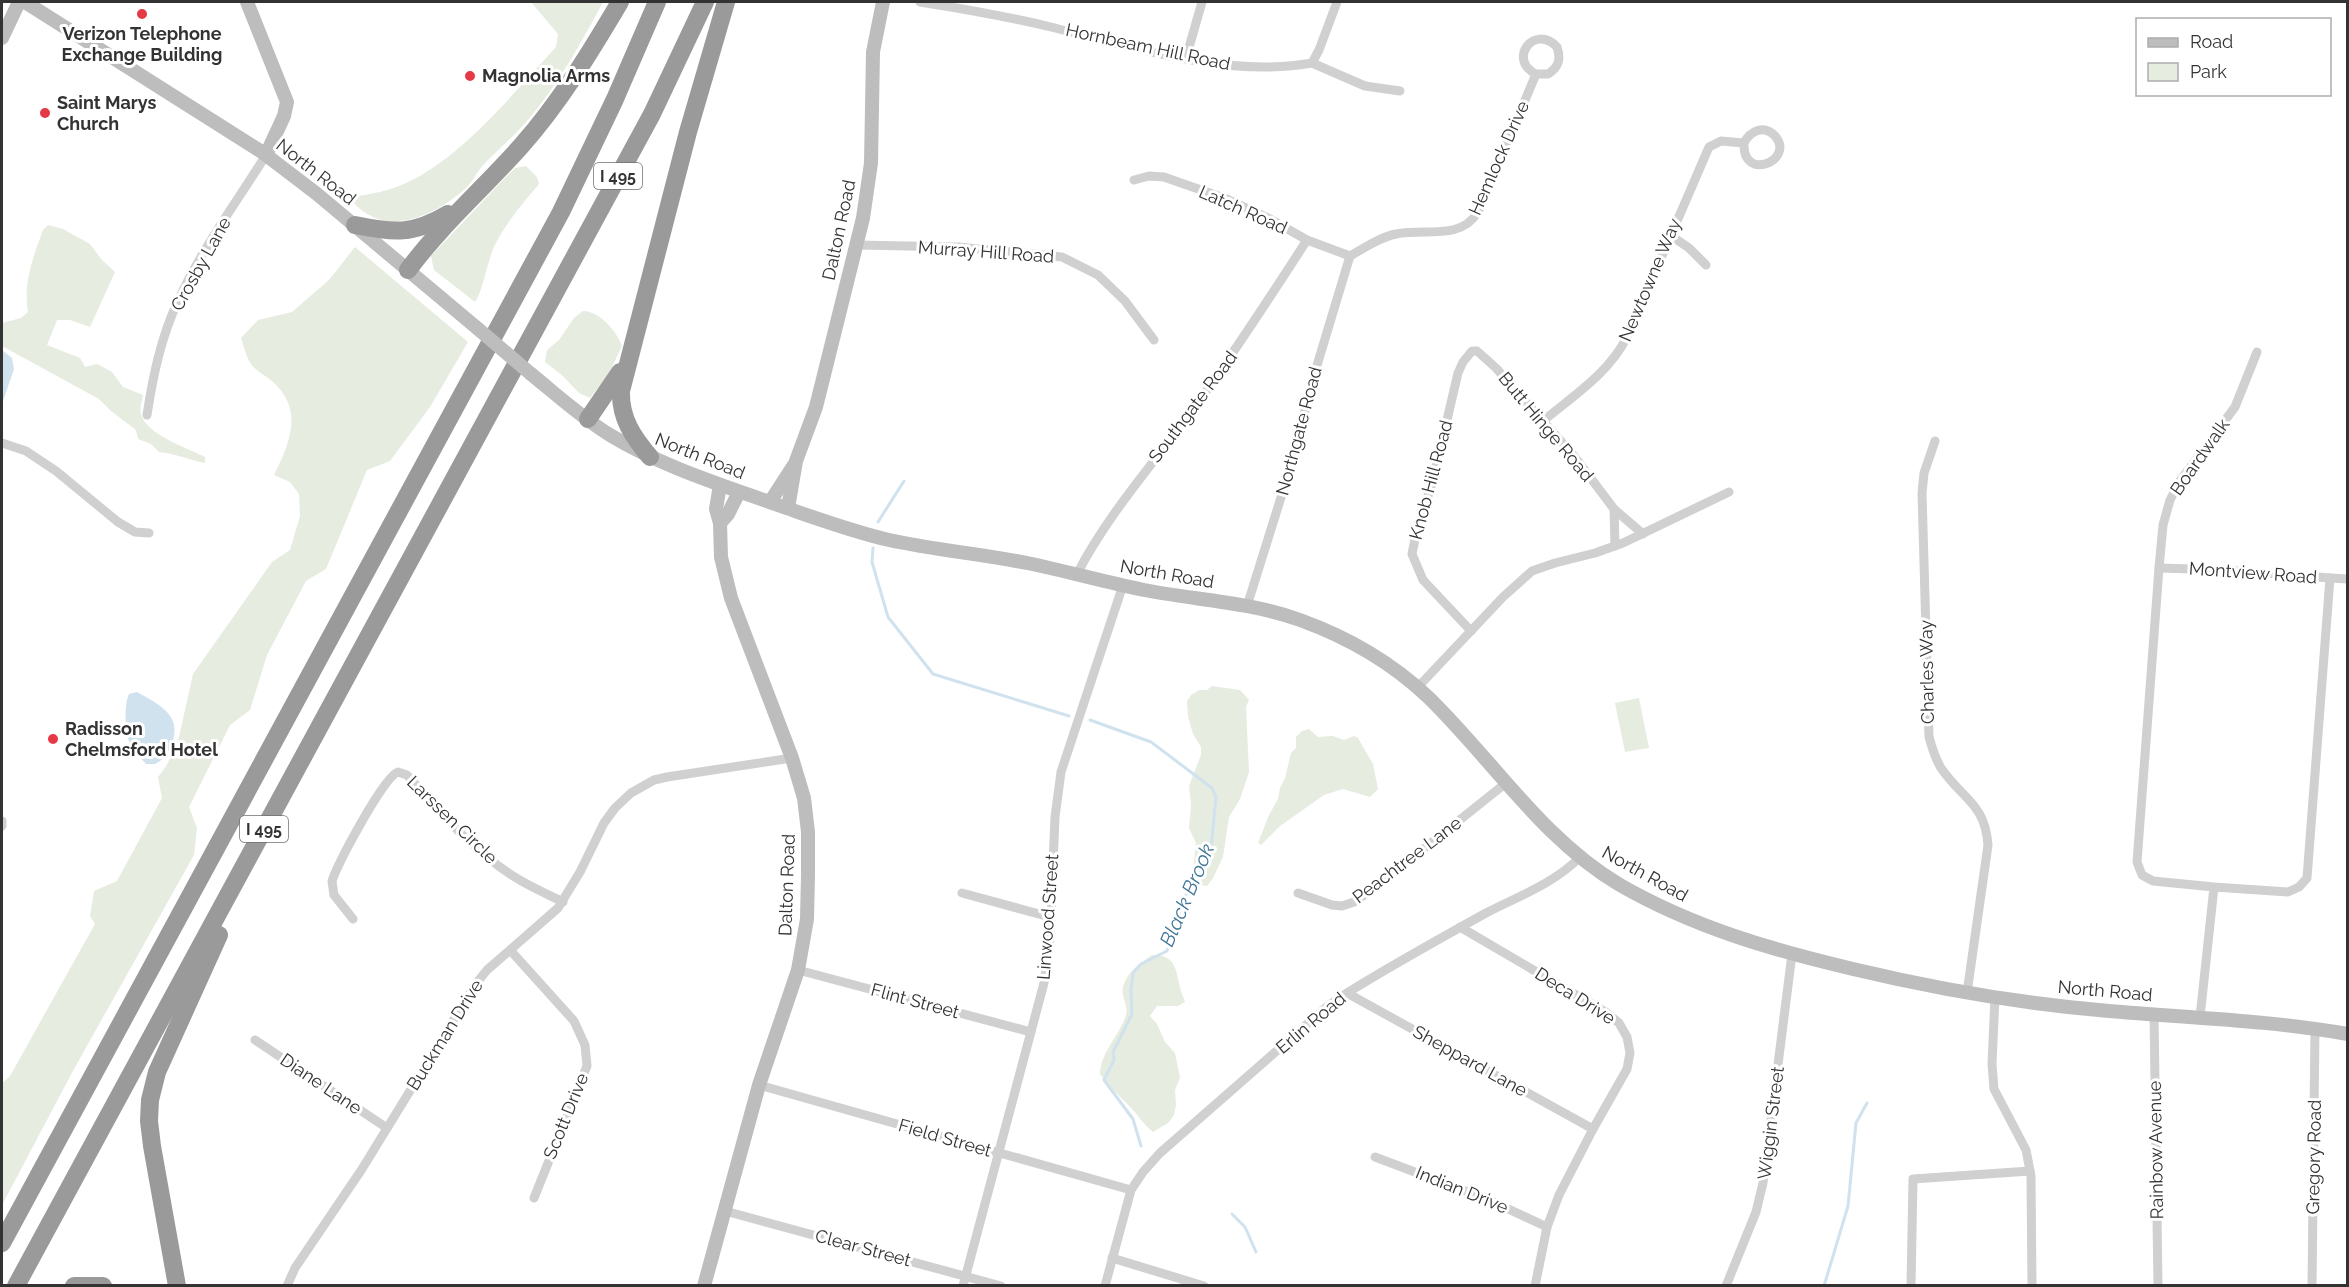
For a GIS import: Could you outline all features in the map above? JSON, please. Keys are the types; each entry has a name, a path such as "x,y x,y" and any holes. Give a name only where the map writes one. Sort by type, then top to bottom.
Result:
{"highway":[{"path":"408,270 435,236 522,146 551,110 620,2"},
{"name":"I 495","path":"2,1243 561,212 615,99 657,2"},
{"name":"I 495","path":"16,1286 652,114 705,2"},
{"path":"650,457 633,436 623,415 621,391 688,132 726,2"},
{"path":"355,225 392,232 414,230 448,214 480,188"},
{"path":"588,419 614,383 629,354"},
{"path":"177,1286 152,1146 149,1110 151,1093 157,1072 184,1009 307,751"},
{"path":"74,1286 103,1286"}],"main road":[{"path":"2,38 19,2"},
{"name":"North Road","path":"25,2 266,155 355,225 531,374 588,419 650,457 739,492 852,531 892,541 1027,563 1123,585 1247,606 1295,618 1336,635 1388,666 1417,688 1539,819 1580,857 1613,881 1671,912 1732,936 1792,954 1917,984 1995,997 2108,1011 2200,1017 2348,1034"},
{"path":"247,2 287,102 284,116 266,155"},
{"name":"Dalton Road","path":"788,508 796,461 816,407 857,245 871,163 873,52 883,2"},
{"name":"Dalton Road","path":"770,502 796,461"},
{"name":"Dalton Road","path":"704,1286 759,1085 798,970 807,919 808,832 804,798 792,758 731,598 721,557 720,523 716,509 720,485"},
{"path":"720,523 728,514 739,492"}],"street":[{"name":"Hornbeam Hill Road","path":"920,2 993,13 1138,49 1186,58 1263,69 1311,63"},
{"path":"1186,58 1202,2"},
{"path":"1337,2 1319,50 1311,63 1365,86 1400,91"},
{"path":"1547,40 1557,47 1559,60 1554,71 1536,75 1524,63 1524,51 1531,42 1547,40"},
{"name":"Hemlock Drive","path":"1350,256 1393,234 1413,231 1446,232 1469,224 1478,212 1536,75"},
{"name":"Newtowne Way","path":"1543,421 1617,355 1627,337 1709,147 1721,141 1744,143"},
{"name":"Crosby Lane","path":"147,416 154,369 178,301 204,254 266,155"},
{"name":"Latch Road","path":"1134,180 1149,176 1164,177 1227,199 1307,240 1350,256"},
{"path":"1670,235 1689,248 1706,265"},
{"name":"Southgate Road","path":"1077,574 1090,549 1233,354 1307,240"},
{"name":"Murray Hill Road","path":"857,245 958,247 1062,257 1098,275 1125,302 1154,340"},
{"name":"Northgate Road","path":"1247,606 1288,476 1315,372 1350,256"},
{"name":"Butt Hinge Road","path":"1474,351 1487,359 1543,421 1574,456 1614,509 1643,534"},
{"name":"Knob Hill Road","path":"1471,631 1423,580 1412,554 1417,529 1432,484 1458,373 1463,362 1474,351"},
{"name":"Boardwalk","path":"2159,568 2163,525 2170,500 2180,481 2235,407 2257,352"},
{"name":"Charles Way","path":"1935,441 1924,473 1922,493 1929,737 1943,770 1981,814 1986,826 1988,845 1967,993"},
{"path":"2,443 26,451 57,471 118,522 135,532 149,533"},
{"path":"1417,688 1511,588 1532,571 1615,546 1729,492"},
{"path":"1614,509 1615,546"},
{"name":"Montview Road","path":"2159,568 2226,570 2330,578 2307,878 2299,888 2288,892 2153,881 2142,874 2137,862 2159,568"},
{"path":"2330,578 2348,579"},
{"name":"Linwood Street","path":"964,1281 1047,967 1055,817 1061,772 1123,585"},
{"name":"Buckman Drive","path":"287,1286 295,1268 387,1128 475,985 487,970 553,914 563,902 608,815 642,786 667,777 792,758"},
{"name":"Larssen Circle","path":"353,919 332,891 334,874 374,801 390,776 398,772 407,775 460,832 490,859 520,880 563,902"},
{"name":"Peachtree Lane","path":"1298,893 1332,905 1342,906 1354,902 1506,783"},
{"path":"2,821 2,826"},
{"name":"Erlin Road","path":"1112,1258 1131,1190 1143,1172 1160,1153 1329,1005 1460,927 1551,879 1572,866 1580,857"},
{"path":"2200,1017 2214,887"},
{"path":"963,892 1050,917"},
{"name":"Deca Drive","path":"1460,927 1607,1013 1623,1029 1630,1053 1628,1069 1593,1129 1559,1195 1547,1227 1535,1286"},
{"name":"Scott Drive","path":"511,951 574,1021 585,1045 587,1066 534,1198"},
{"name":"Wiggin Street","path":"1726,1286 1756,1212 1763,1183 1792,954"},
{"name":"Flint Street","path":"798,970 1031,1032"},
{"name":"Sheppard Lane","path":"1347,993 1593,1129"},
{"path":"1995,997 1992,1064 1994,1089 2025,1150 2030,1171 2032,1286"},
{"name":"Rainbow Avenue","path":"2154,1014 2158,1286"},
{"name":"Gregory Road","path":"2312,1286 2315,1029"},
{"name":"Diane Lane","path":"255,1040 387,1128"},
{"name":"Field Street","path":"759,1085 1131,1190"},
{"name":"Indian Drive","path":"1375,1156 1489,1200 1547,1227"},
{"path":"1911,1286 1913,1179 2030,1171"},
{"name":"Clear Street","path":"725,1211 964,1281 1001,1286"},
{"path":"1105,1286 1112,1258 1204,1286"}],"green space":[{"path":"531,2 603,2 549,93 522,127 482,166 466,188 440,207 410,219 395,221 380,219 366,213 353,202 353,197 400,186 427,172 448,157 487,122 556,47 558,34"},
{"path":"526,166 537,177 539,184 497,240 475,302 434,270 431,256 515,168"},
{"path":"48,225 63,229 90,244 115,272 90,327 70,320 57,320 47,345 80,358 85,367 97,364 112,372 123,387 143,395 140,410 144,422 159,434 205,457 205,463 159,452 151,444 138,439 136,430 99,399 2,346 2,323 21,318 28,312 27,290 30,270 43,230"},
{"path":"355,247 468,342 430,407 390,461 367,470 326,569 306,581 267,655 250,710 230,725 189,807 197,828 194,855 74,1069 2,1205 2,1083 10,1076 95,924 90,916 94,891 117,881 162,798 158,777 167,765 179,737 193,674 272,562 290,550 300,516 299,494 290,482 274,475 289,439 291,415 288,404 283,393 273,382 251,364 241,338 258,320 292,312 329,280"},
{"path":"583,311 595,314 607,323 622,346 608,375 590,398 579,393 545,362 547,350 559,340 574,318"},
{"path":"1212,686 1240,690 1249,700 1246,707 1249,772 1240,799 1229,817 1223,857 1207,886 1200,885 1193,872 1196,843 1189,828 1191,805 1189,786 1201,755 1201,747 1193,734 1187,701 1199,690 1207,690"},
{"path":"1639,698 1649,748 1625,752 1615,703"},
{"path":"1309,729 1318,737 1333,736 1344,740 1354,736 1358,738 1373,764 1378,789 1370,797 1343,789 1324,795 1280,826 1261,845 1258,843 1278,799 1291,753 1296,748 1296,737 1302,731"},
{"path":"1152,955 1165,957 1172,963 1185,1002 1178,1006 1157,1006 1150,1016 1157,1024 1165,1042 1175,1053 1180,1078 1175,1090 1174,1115 1168,1123 1153,1132 1100,1074 1103,1059 1126,1015 1123,988 1126,979 1132,971"}],"water":[{"path":"2,350 12,358 14,369 2,404"},
{"path":"137,692 160,706 174,725 175,733 169,750 164,758 155,764 146,764 129,741 126,704 129,694"}],"waterway":[{"name":"Black Brook","path":"878,522 904,481"},
{"name":"Black Brook","path":"873,548 872,562 888,617 933,674 1069,716"},
{"name":"Black Brook","path":"1090,720 1151,742 1212,788 1216,797 1211,848 1187,892 1167,951 1141,964 1133,973 1132,1014 1113,1052 1114,1060 1104,1080 1133,1119 1141,1146"},
{"path":"1824,1286 1848,1206 1856,1123 1867,1103"},
{"name":"Black Brook","path":"1232,1214 1245,1227 1256,1252"}],"place":[{"name":"Verizon Telephone Exchange Building","path":"142,14"},
{"name":"Magnolia Arms","path":"470,76"},
{"name":"Saint Marys Church","path":"45,113"},
{"name":"Radisson Chelmsford Hotel","path":"53,739"}]}
